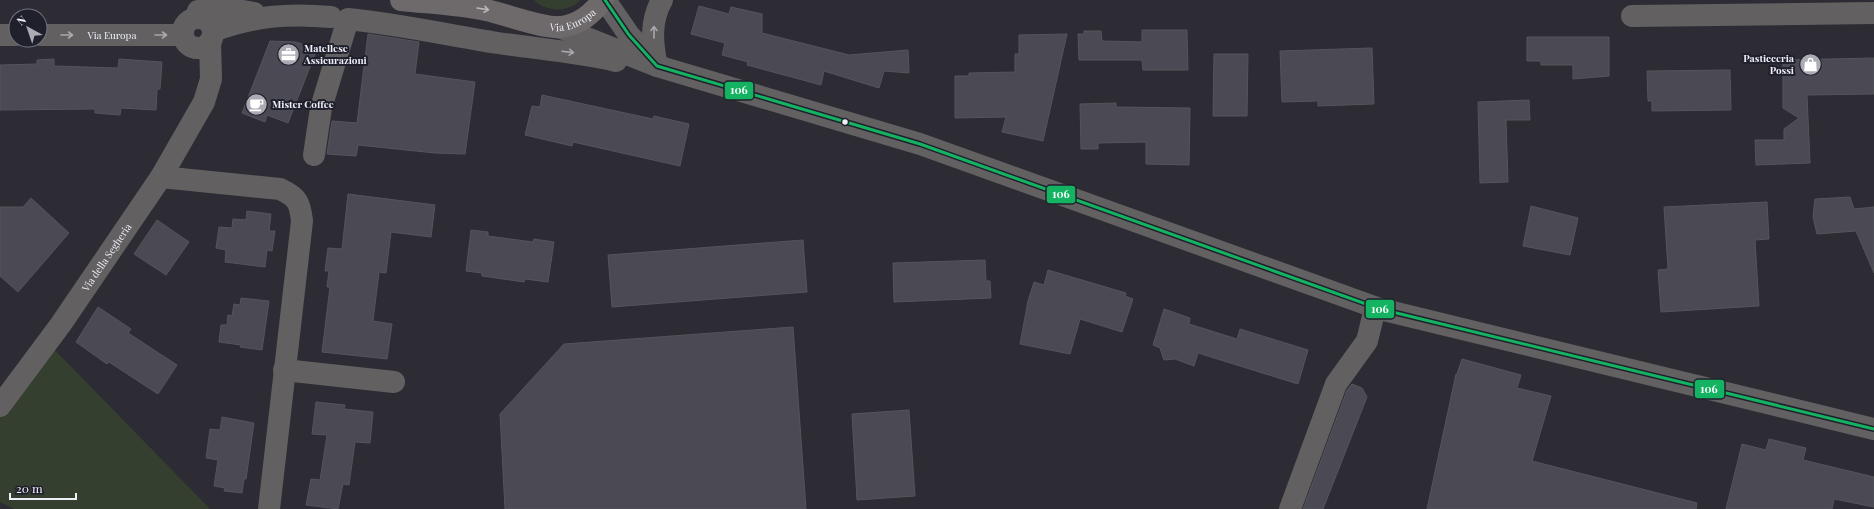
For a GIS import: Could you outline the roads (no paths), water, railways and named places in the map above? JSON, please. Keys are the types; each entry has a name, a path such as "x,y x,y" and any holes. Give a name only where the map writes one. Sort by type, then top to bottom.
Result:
{"main road":[{"name":"Via Europa","path":"401,0 485,9 547,27 560,27 578,23 593,13 604,0"},
{"name":"Via Europa","path":"512,0 522,13 537,23"}],"street":[{"path":"604,0 629,35 658,66"},
{"path":"658,66 654,52 653,30 656,11 662,0"},
{"path":"1632,16 1697,8 1874,13"},
{"name":"Via Europa","path":"48,35 199,26 243,11 267,16 302,14 378,22 618,61 637,58"},
{"path":"314,155 321,108 339,18"},
{"path":"530,47 537,23"},
{"name":"Via della Segheria","path":"0,406 61,324 160,177 204,102 199,26"},
{"path":"560,27 658,66 920,144 1375,308 1874,429"},
{"path":"160,177 280,189 293,196 300,206 302,221 269,509"},
{"path":"1290,509 1336,384 1367,341 1375,308"},
{"path":"284,370 394,382"}],"place":[{"name":"Matellese Assicurazioni","path":"289,54"},
{"name":"Pasticceria Possi","path":"1810,64"},
{"name":"Mister Coffee","path":"257,104"}]}
